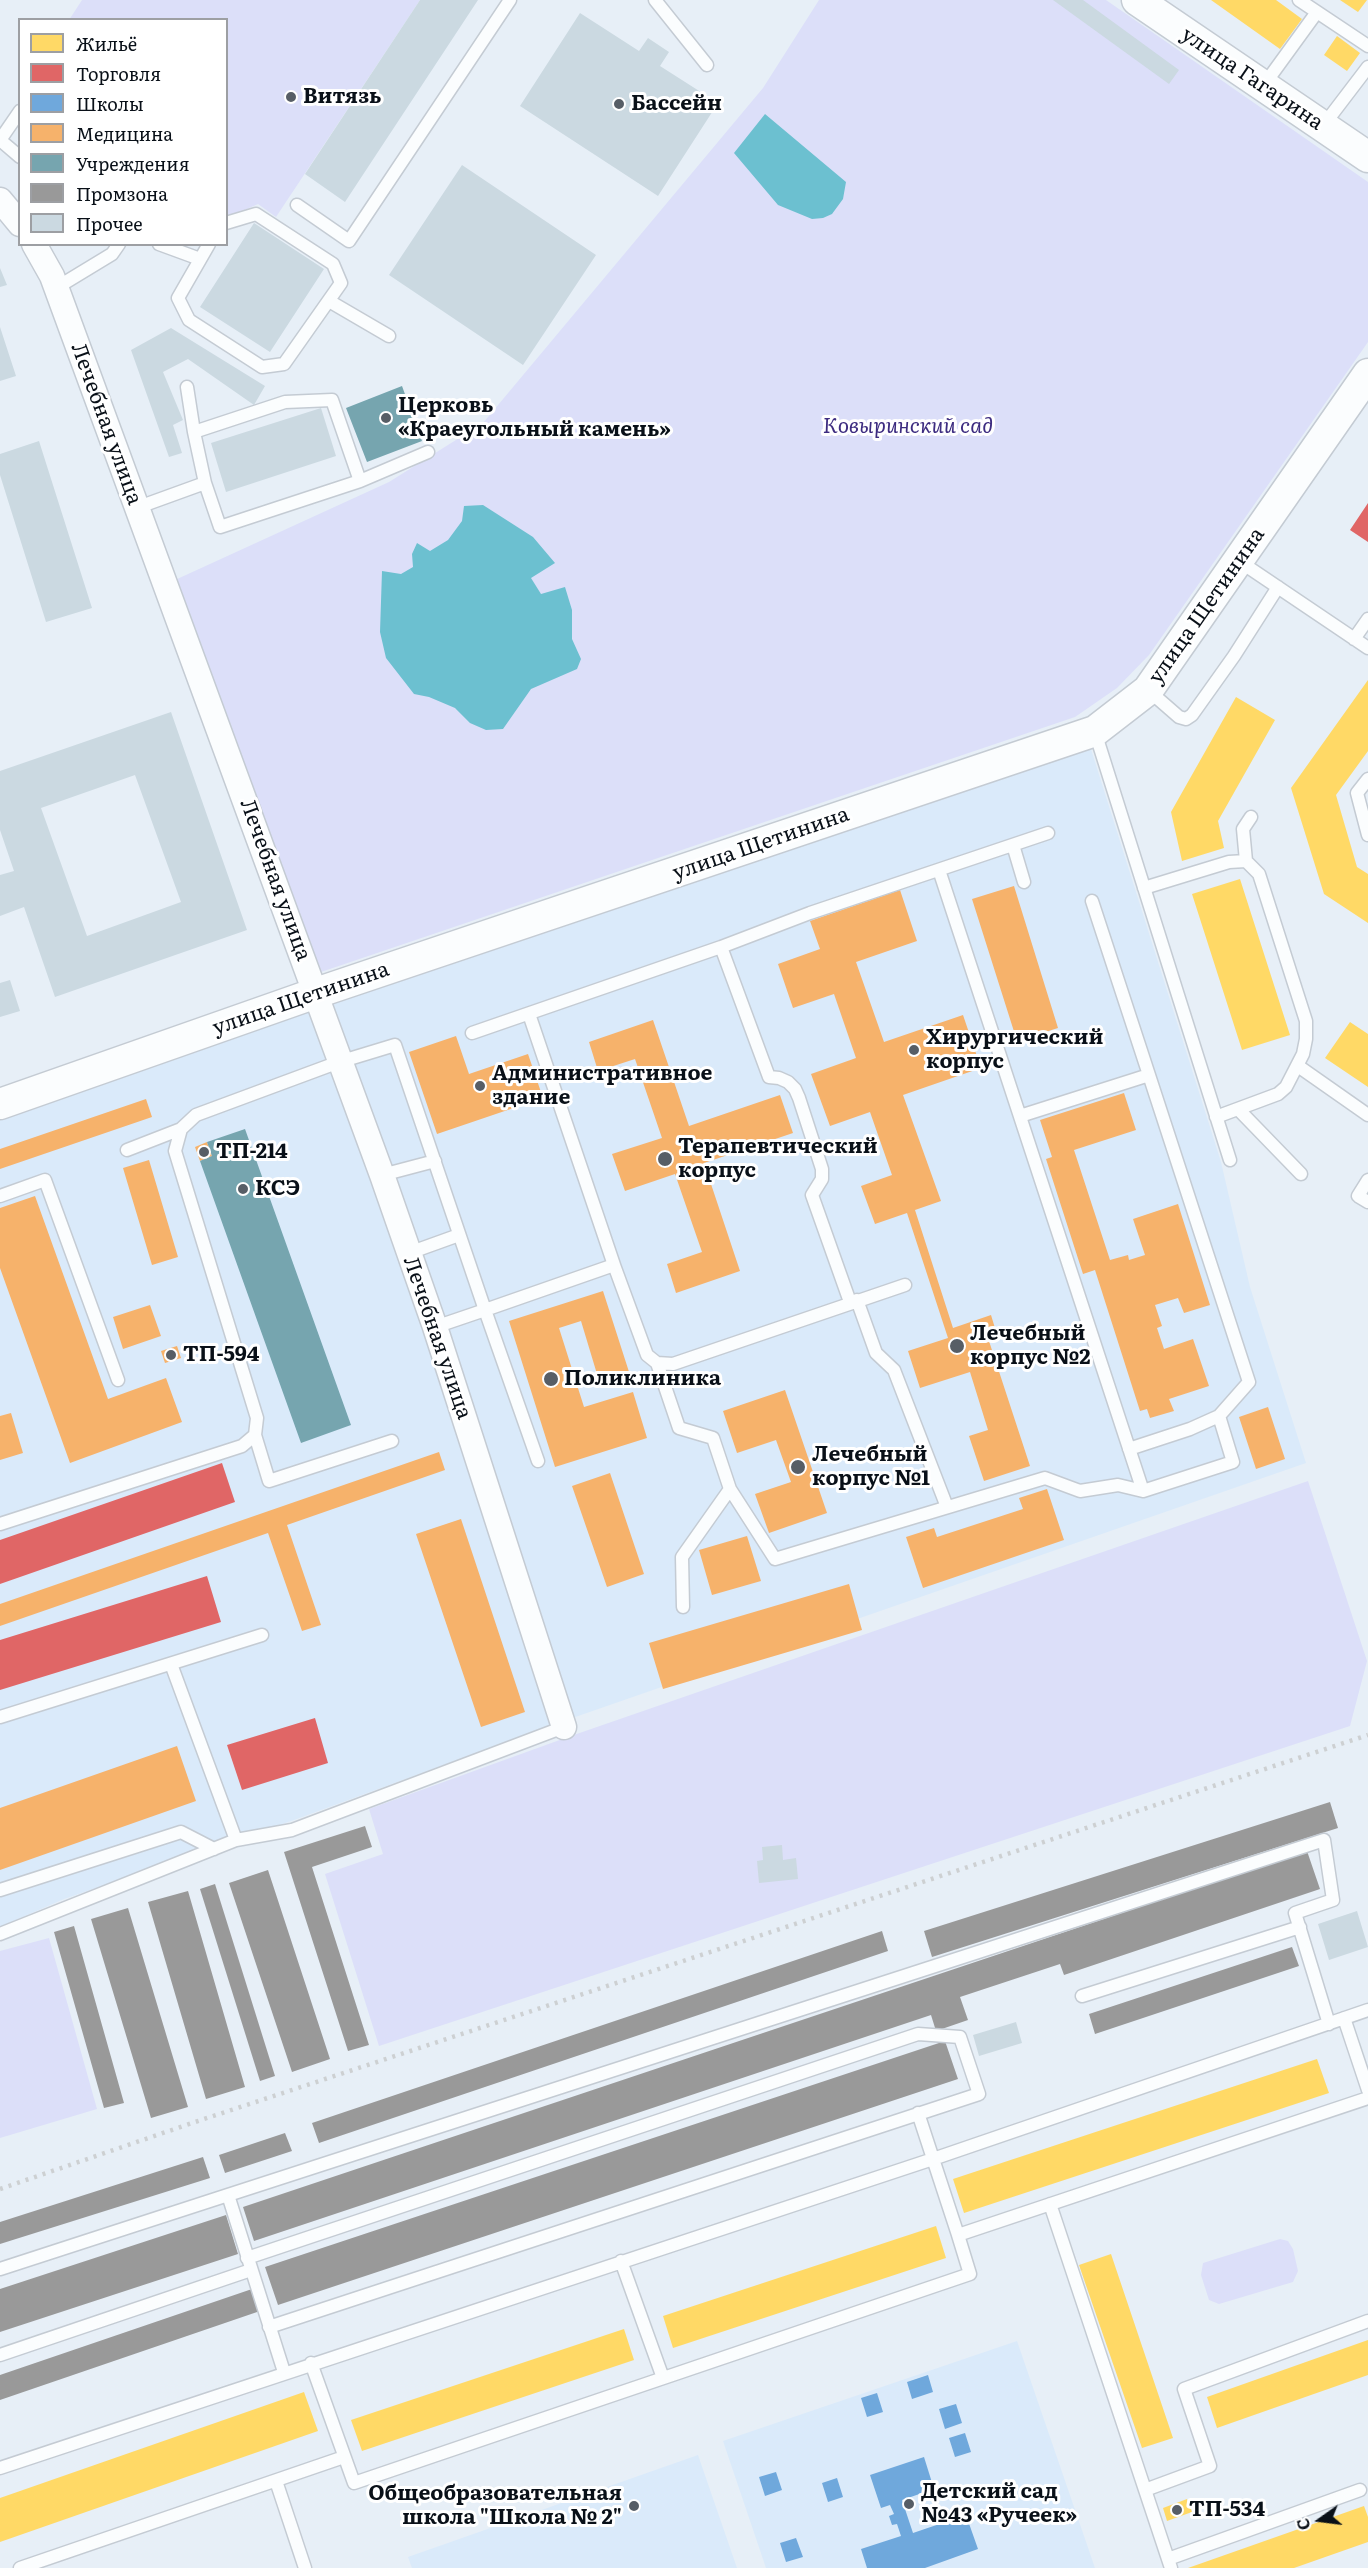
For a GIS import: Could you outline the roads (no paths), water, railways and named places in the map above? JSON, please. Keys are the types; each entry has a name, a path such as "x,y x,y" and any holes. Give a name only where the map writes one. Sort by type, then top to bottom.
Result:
{"street":[{"name":"улица Гагарина","path":"1143,2 1368,157"},
{"path":"0,200 18,222"},
{"name":"Лечебная улица","path":"35,246 56,288 382,1174 435,1327 564,1727"},
{"name":"улица Щетинина","path":"0,1104 316,993 1095,730 1148,690 1368,374"}],"lane":[{"path":"297,204 349,241 510,0"},
{"path":"1299,0 1368,46"},
{"path":"659,3 707,65"},
{"path":"1263,86 1317,12"},
{"path":"1322,127 1368,66"},
{"path":"18,114 0,140 18,155"},
{"path":"208,246 178,298 189,320 262,367 284,364 341,283 333,264 256,214 228,223"},
{"path":"56,288 112,255 117,246"},
{"path":"164,246 200,259"},
{"path":"328,301 388,336"},
{"path":"187,387 205,483 220,527 360,481 428,452"},
{"path":"194,432 285,402 332,400 360,481"},
{"path":"136,508 205,483"},
{"path":"1239,561 1368,648"},
{"path":"1148,690 1179,717 1186,719 1192,715 1234,656 1278,587"},
{"path":"1354,639 1368,619"},
{"path":"1095,730 1230,1160"},
{"path":"1368,779 1357,793 1368,835"},
{"path":"1216,1117 1278,1094 1286,1087 1298,1066 1306,1039 1306,1021 1259,873 1246,861 1243,829 1251,817"},
{"path":"472,1033 721,947 810,913 1048,833"},
{"path":"1013,846 1024,882"},
{"path":"1144,888 1229,862 1246,861"},
{"path":"939,870 1143,1491"},
{"path":"1092,901 1249,1382 1219,1416 1190,1429 1129,1449"},
{"path":"721,947 769,1077 789,1082 799,1098 822,1169 822,1179 812,1194 853,1301 876,1353 894,1370 947,1507"},
{"path":"529,1014 614,1265 647,1355 657,1364 679,1428 713,1438 730,1489 775,1559 1045,1478 1080,1491 1118,1485 1143,1491 1233,1462 1219,1416"},
{"path":"127,1150 181,1129 196,1115 339,1062 395,1045 538,1461"},
{"path":"1298,1066 1368,1115"},
{"path":"1020,1116 1149,1075"},
{"path":"1238,1109 1301,1174"},
{"path":"181,1129 176,1150 257,1418 255,1435 269,1481 392,1441"},
{"path":"382,1174 435,1161"},
{"path":"0,1196 45,1180 118,1380"},
{"path":"1368,1180 1358,1196 1368,1203"},
{"path":"409,1253 459,1235"},
{"path":"435,1327 614,1265"},
{"path":"657,1364 672,1364 904,1285"},
{"path":"0,1524 242,1446 255,1435"},
{"path":"683,1607 682,1557 730,1489"},
{"path":"0,1717 262,1635"},
{"path":"171,1664 236,1840"},
{"path":"0,1934 236,1840 292,1830 564,1727"},
{"path":"0,1890 181,1832 214,1849"},
{"path":"0,2269 1324,1839 1333,1900 1295,1913 1329,2024"},
{"path":"1082,1996 1300,1927"},
{"path":"0,2468 933,2158 1368,2010"},
{"path":"1344,2018 1368,2090"},
{"path":"0,2355 249,2264 918,2034 960,2037 979,2094 269,2327"},
{"path":"958,2235 1368,2098"},
{"path":"311,2363 354,2483 970,2274 918,2114"},
{"path":"228,2195 284,2372"},
{"path":"1050,2204 1170,2563 1360,2490"},
{"path":"621,2261 663,2378"},
{"path":"1145,2490 1210,2466 1184,2389 1368,2321"},
{"path":"20,2568 344,2457"},
{"path":"276,2481 305,2568"}],"water":[{"path":"765,114 846,182 843,199 832,214 812,219 778,205 734,153"},
{"path":"483,505 533,537 555,563 531,578 541,594 565,587 572,610 572,639 581,659 577,669 531,689 503,729 486,730 470,723 455,708 429,697 414,694 386,658 380,632 382,571 401,574 413,567 412,554 417,543 430,551 448,540 462,521 464,506"}],"railway":[{"path":"0,2189 195,2122 1368,1735"}],"place":[{"name":"Витязь","path":"291,97"},
{"name":"Бассейн","path":"619,104"},
{"name":"Церковь «Краеугольный камень»","path":"386,418"},
{"name":"Хирургический корпус","path":"914,1050"},
{"name":"Административное здание","path":"480,1086"},
{"name":"ТП-214","path":"204,1152"},
{"name":"Терапевтический корпус","path":"665,1159"},
{"name":"КСЭ","path":"243,1189"},
{"name":"Лечебный корпус №2","path":"957,1346"},
{"name":"ТП-594","path":"171,1355"},
{"name":"Поликлиника","path":"551,1379"},
{"name":"Лечебный корпус №1","path":"798,1467"},
{"name":"Детский сад №43 «Ручеек»","path":"909,2504"},
{"name":"Общеобразовательная школа \"Школа № 2\"","path":"634,2506"},
{"name":"ТП-534","path":"1177,2510"}],"park label":[{"name":"Ковыринский сад","path":"908,427"}]}
